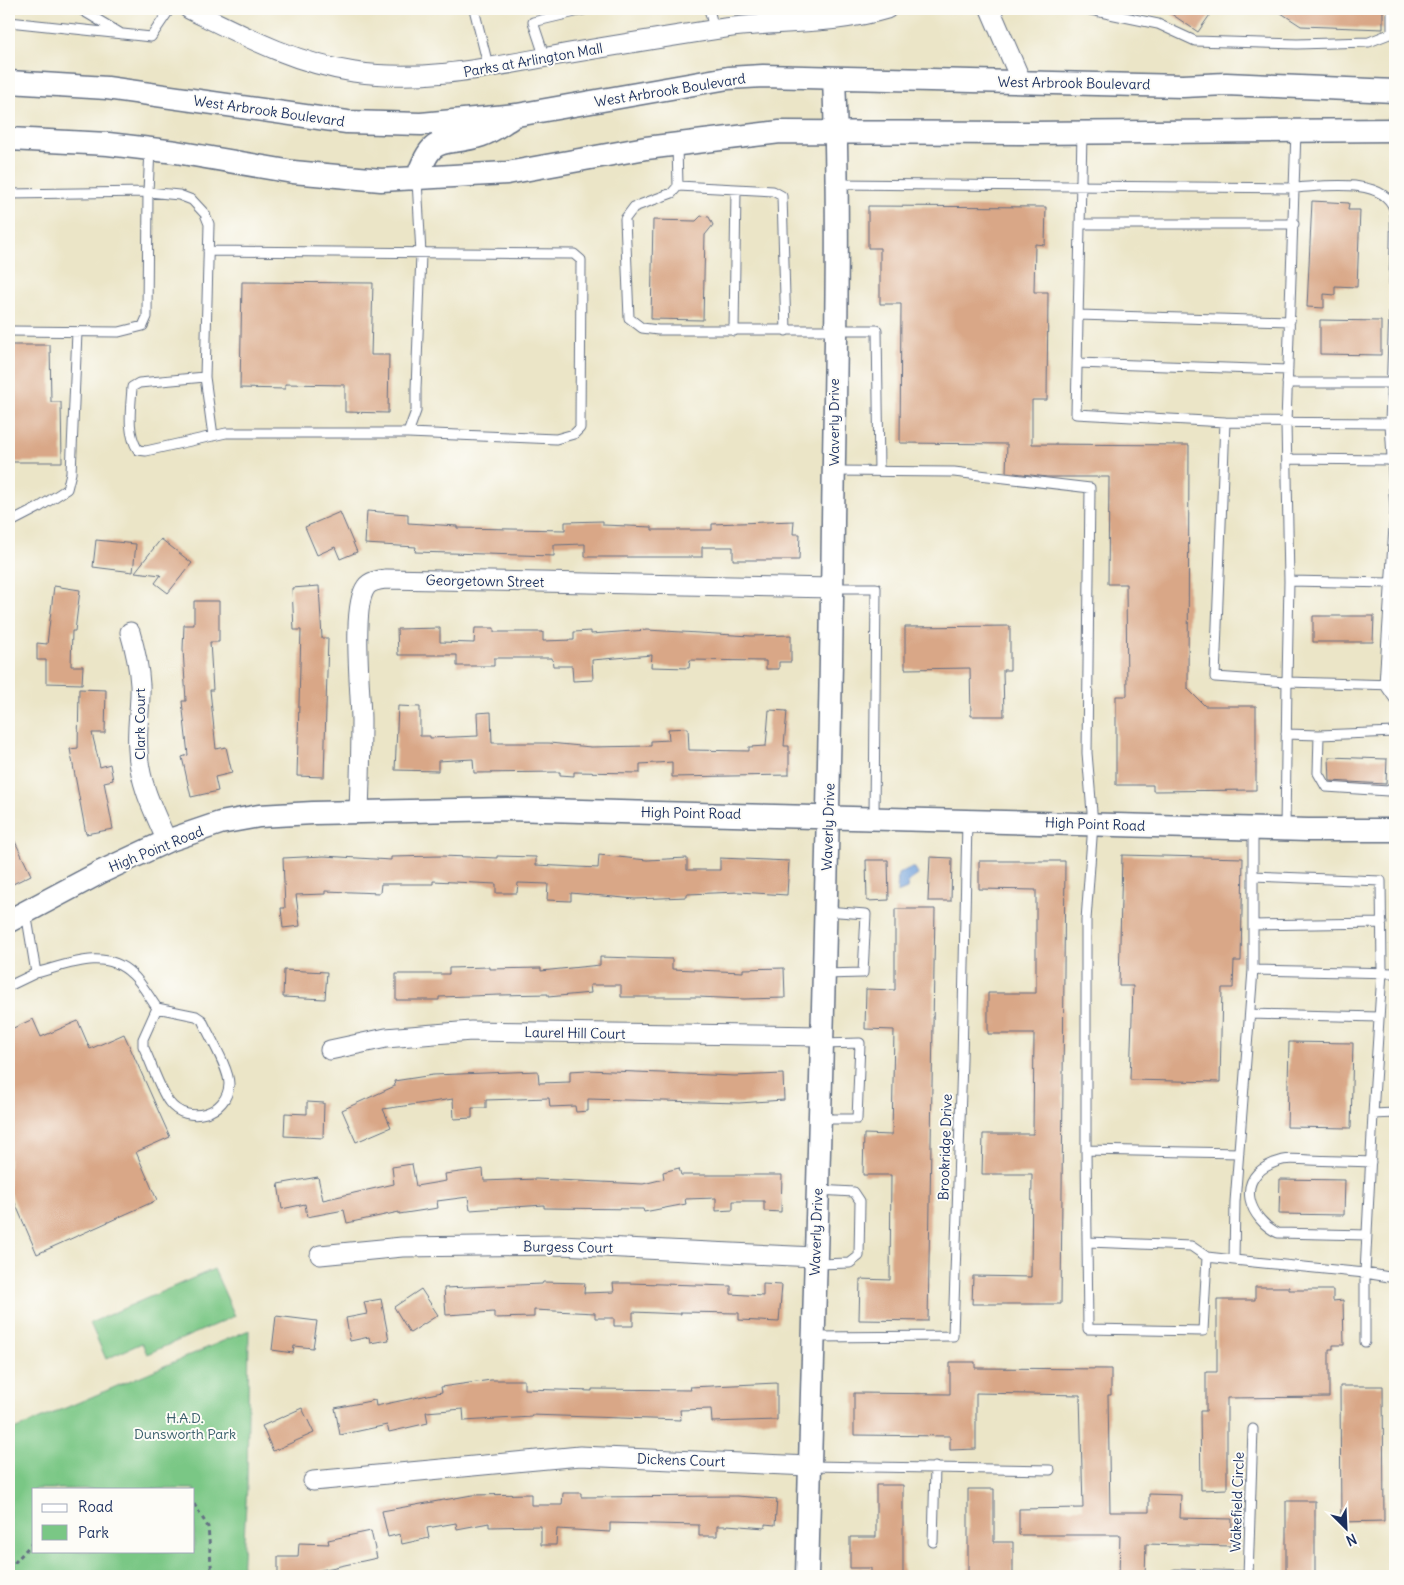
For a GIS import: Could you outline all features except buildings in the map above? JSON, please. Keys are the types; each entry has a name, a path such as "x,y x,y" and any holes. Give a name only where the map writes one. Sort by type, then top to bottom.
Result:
{"street":[{"name":"Parks at Arlington Mall","path":"189,9 268,48 354,72 439,75 489,69 714,30 763,16 827,22 846,13 883,9"},
{"path":"990,9 1022,82"},
{"name":"West Arbrook Boulevard","path":"9,82 107,88 347,122 421,124 517,115 728,78 763,76 1183,86 1226,84 1395,91"},
{"name":"Waverly Drive","path":"807,1576 833,588 836,184 834,78"},
{"path":"417,179 425,155 440,142 483,135 517,115"},
{"path":"9,139 108,144 293,172 381,180 507,173 678,144 780,132 1082,133 1395,130"},
{"name":"Georgetown Street","path":"359,813 361,719 359,624 361,599 366,587 375,580 833,588"},
{"name":"Clark Court","path":"130,632 136,653 140,684 138,750 140,770 145,791 167,842"},
{"name":"High Point Road","path":"17,917 101,872 167,842 220,823 259,816 507,809 1285,829 1395,830"},
{"name":"Laurel Hill Court","path":"330,1050 386,1038 471,1031 821,1040"},
{"name":"Burgess Court","path":"320,1255 402,1247 560,1245 815,1261"},
{"name":"Dickens Court","path":"312,1481 580,1456 810,1466"}],"lane":[{"path":"80,9 123,34"},
{"path":"9,22 151,37 170,9"},
{"path":"474,9 489,69"},
{"path":"545,58 533,22 588,9"},
{"path":"709,9 714,30"},
{"path":"1086,9 1158,24 1195,41 1297,44 1368,42 1392,34 1392,9"},
{"path":"1285,829 1289,582 1286,423 1296,131"},
{"path":"1082,133 1076,414 1225,422 1393,423"},
{"path":"678,144 678,186 672,193 634,207 625,219 628,318 642,328 658,330 877,330 879,471"},
{"path":"9,331 119,332 143,326 147,317 150,149"},
{"path":"408,433 416,411 421,254 417,179"},
{"path":"836,184 1294,188 1356,185 1381,192 1394,209 1391,383 1395,511 1384,684 1395,700"},
{"path":"678,186 773,191 782,196 786,331"},
{"path":"734,330 736,189"},
{"path":"9,194 148,192 179,195 192,200 205,214 209,224 205,377 214,436"},
{"path":"1080,224 1294,224"},
{"path":"205,377 139,384 132,387 130,428 133,444 138,450 146,451 226,433 408,433 556,439 574,434 580,428 582,260 574,254 556,252 421,254 208,252"},
{"path":"1078,315 1290,321"},
{"path":"9,522 38,508 67,489 71,473 77,332"},
{"path":"1077,362 1288,370"},
{"path":"1288,382 1391,383"},
{"path":"1225,422 1215,677 1287,682 1395,685"},
{"path":"1287,459 1392,460"},
{"path":"834,471 954,472 1090,488 1087,753 1093,824 1086,920 1088,1329 1203,1331 1207,1257"},
{"path":"1289,582 1391,583"},
{"path":"833,588 876,588 874,818"},
{"path":"1286,734 1319,735 1395,732"},
{"path":"1319,735 1318,773 1326,787 1388,792 1395,786"},
{"name":"Brookridge Drive","path":"813,1337 953,1336 962,1060 967,820"},
{"path":"1234,1260 1234,1202 1253,970 1253,828"},
{"path":"1253,876 1381,881 1382,972 1365,1273 1364,1342"},
{"path":"823,974 863,973 866,914 825,911"},
{"path":"17,917 36,973"},
{"path":"1253,925 1382,923"},
{"path":"9,986 36,973 89,959 115,961 132,974 157,1008 196,1016 202,1020 226,1072 229,1083 227,1097 219,1106 199,1116 188,1116 169,1102 143,1046 157,1008"},
{"path":"1253,970 1395,973"},
{"path":"1250,1014 1379,1017"},
{"path":"819,1119 857,1118 860,1043 821,1040"},
{"path":"1373,1114 1395,1113"},
{"path":"1086,1150 1239,1153"},
{"path":"1367,1235 1278,1233 1267,1228 1256,1212 1251,1202 1249,1190 1252,1177 1264,1168 1284,1160 1371,1162"},
{"path":"815,1261 850,1263 859,1256 860,1201 854,1192 817,1190"},
{"path":"1088,1242 1191,1246 1207,1257 1365,1273 1395,1278"},
{"name":"Wakefield Circle","path":"1248,1576 1253,1429"},
{"name":"Dickens Court","path":"810,1466 1050,1470"},
{"path":"933,1542 935,1467"},
{"path":"1175,1574 1248,1576"}],"path":[{"path":"195,1506 208,1527 212,1576"},
{"path":"9,1569 32,1543"}],"green space":[{"path":"214,1269 235,1316 147,1354 142,1343 106,1359 90,1323"},
{"name":"H.A.D. Dunsworth Park","path":"249,1330 247,1485 242,1576 9,1576 9,1432"}],"water":[{"path":"910,868 915,868 918,875 908,882 907,889 897,893 898,874"}]}
